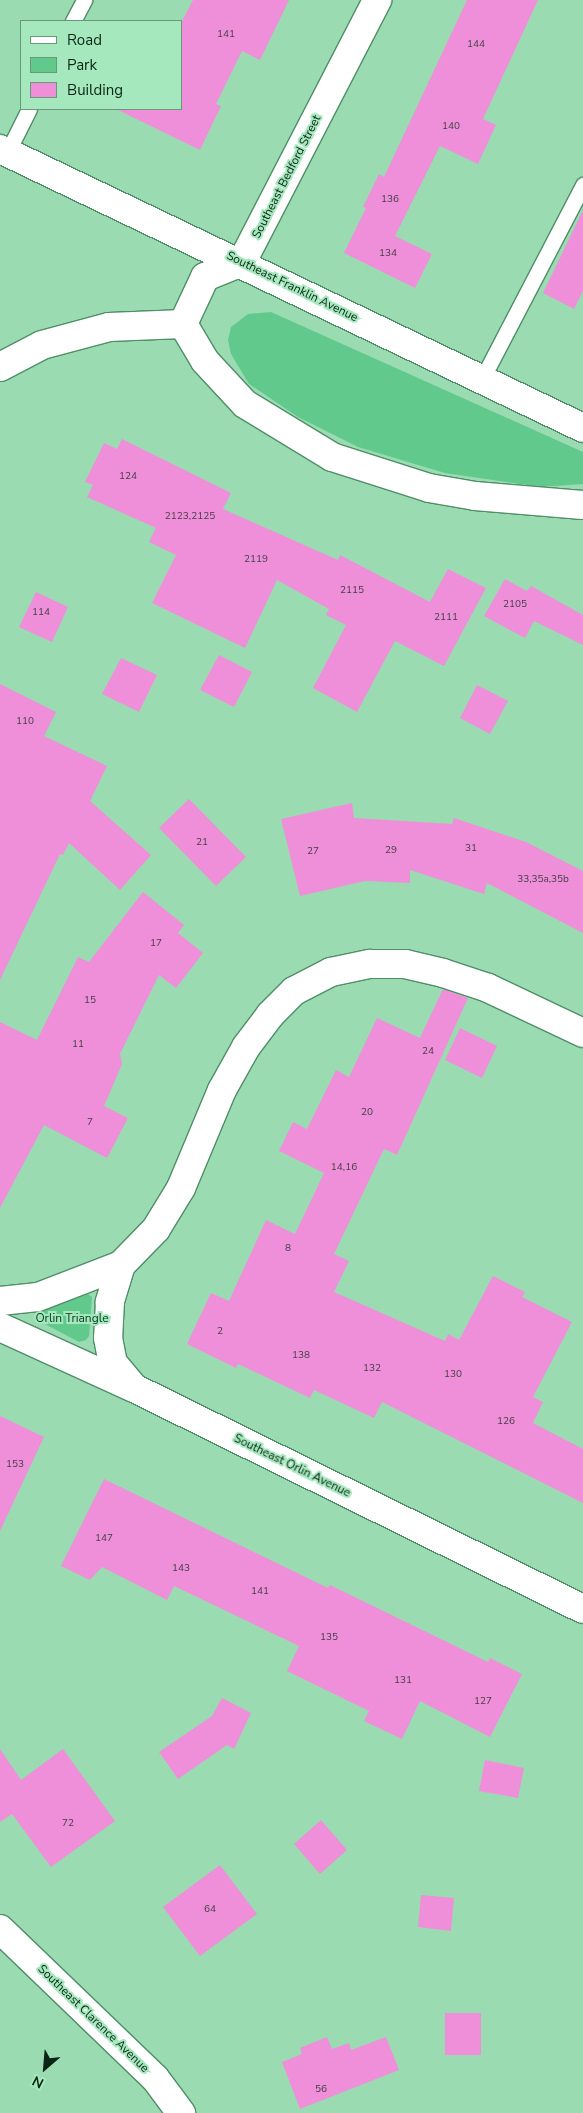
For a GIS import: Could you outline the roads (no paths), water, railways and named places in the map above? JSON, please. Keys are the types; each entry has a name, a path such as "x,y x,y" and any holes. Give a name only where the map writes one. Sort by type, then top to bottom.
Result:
{"street":[{"name":"Southeast Bedford Street","path":"242,262 378,0"},
{"name":"Southeast Franklin Avenue","path":"3,151 242,262 583,428"},
{"path":"183,324 205,277 242,262"},
{"path":"0,367 42,345 108,327 183,324"},
{"path":"183,324 205,361 245,404 332,457 429,488 484,497 583,505"},
{"path":"0,1301 38,1297 121,1266 156,1229 181,1188 222,1090 246,1047 270,1015 294,991 331,972 388,964 443,973 488,988 583,1033"},
{"path":"121,1266 110,1302 108,1338 113,1363 134,1388"},
{"name":"Southeast Orlin Avenue","path":"0,1327 134,1388 583,1609"},
{"name":"Southeast Clarence Avenue","path":"0,1929 155,2078 181,2113"}],"lane":[{"path":"74,20 84,0"},
{"path":"3,151 28,110"},
{"path":"482,379 583,185"}],"park label":[{"name":"Orlin Triangle","path":"72,1319"}]}
